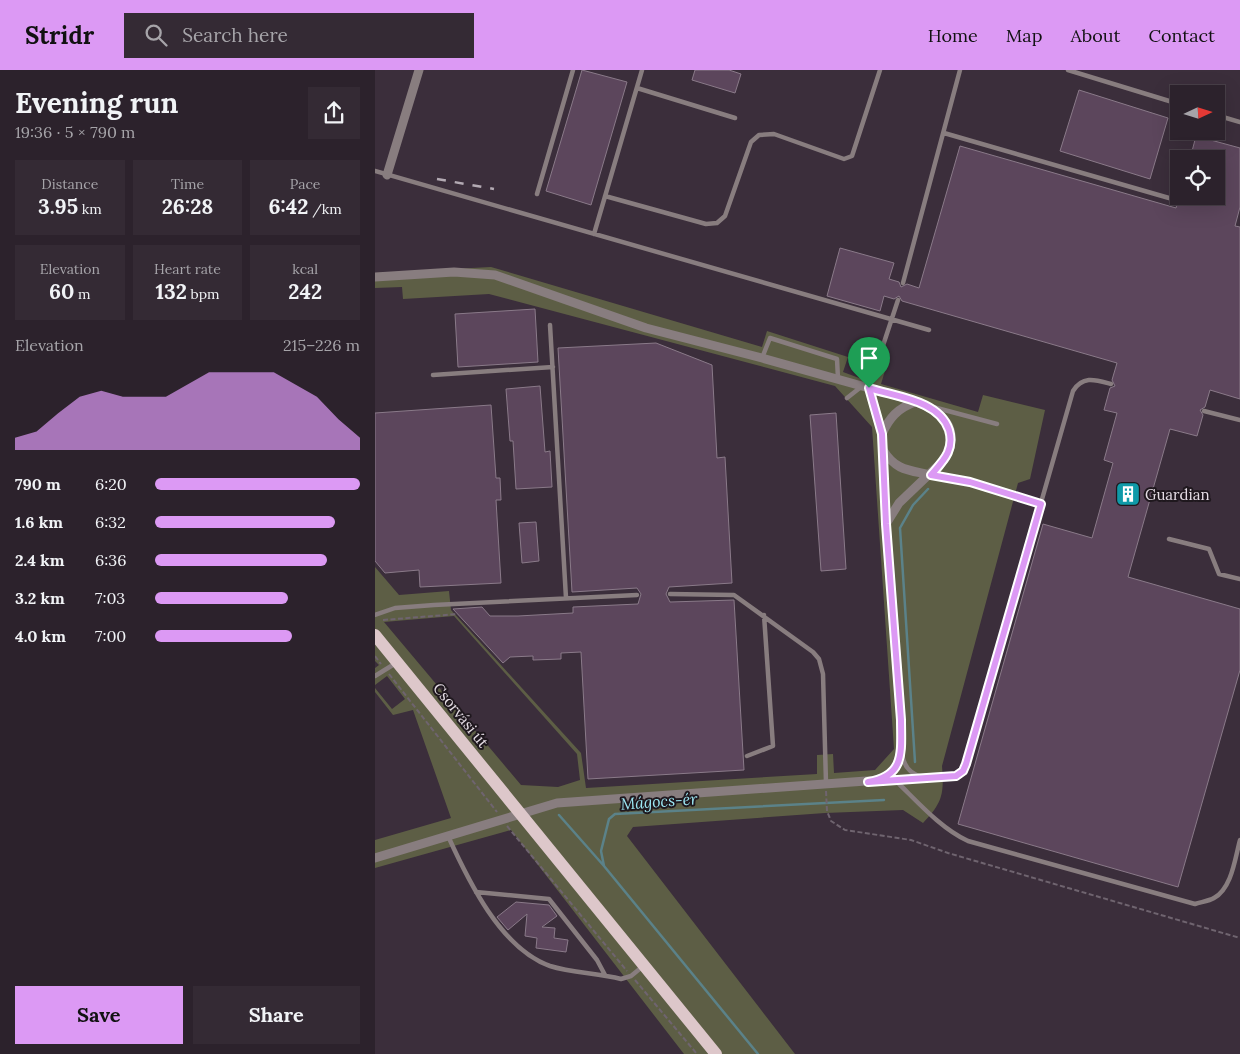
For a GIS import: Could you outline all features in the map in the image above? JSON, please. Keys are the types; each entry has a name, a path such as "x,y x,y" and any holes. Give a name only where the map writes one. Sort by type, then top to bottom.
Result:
{"main road":[{"name":"Csorvási út","path":"375,635 716,1054"}],"street":[{"path":"387,175 419,70"},
{"path":"375,277 454,272 495,275 646,328 838,379 927,406 942,416 951,437 949,452 931,475 899,503 886,524"},
{"path":"375,858 523,815 557,803 868,782 880,780 890,775 898,763 901,751 901,720 886,524 882,434 866,387"},
{"path":"882,434 891,418 906,405 915,402"},
{"path":"883,450 893,464 899,468 931,475"}],"lane":[{"path":"537,194 573,70"},
{"path":"594,234 642,70"},
{"path":"605,196 706,224 717,223 725,216 751,142 759,135 774,134 844,159 852,156 880,70"},
{"path":"903,283 960,70"},
{"path":"1067,70 1170,101"},
{"path":"637,88 735,118"},
{"path":"1225,118 1240,122"},
{"path":"944,133 1169,198"},
{"path":"375,171 929,330"},
{"path":"847,398 866,387 898,300"},
{"path":"550,325 566,598"},
{"path":"762,358 770,338 837,358 838,379"},
{"path":"433,375 553,367"},
{"path":"868,782 956,776 965,768 1073,391 1077,385 1092,379 1111,384"},
{"path":"927,406 997,424"},
{"path":"1204,411 1240,420"},
{"path":"931,475 970,482 1041,504"},
{"path":"1169,539 1209,549 1219,574 1240,579"},
{"path":"670,594 734,595 764,615 813,652 819,659 823,674 826,785"},
{"path":"375,615 395,608 637,595"},
{"path":"747,756 773,746 764,615"},
{"path":"375,676 397,662"},
{"path":"901,751 904,764 910,772 919,777 929,778"},
{"path":"895,780 953,833 968,841 1195,904 1213,899 1222,892 1240,840"},
{"path":"448,836 476,892 489,912 527,954 550,966 621,979 631,976 644,965"},
{"path":"476,892 549,899 597,960 605,975"}],"path":[{"path":"375,615 381,620 458,614"},
{"path":"375,656 503,821 697,1054"},
{"path":"826,799 831,821 845,830 911,840 948,853 1240,938"}],"green space":[{"path":"491,267 762,347 767,331 848,357 843,372 862,379 867,361 887,364 881,384 978,412 983,395 1045,410 1030,479 1018,483 942,766 943,784 941,797 935,809 923,823 903,810 825,813 633,827 627,836 795,1054 684,1054 511,830 375,868 375,840 451,818 413,710 393,715 375,692 375,688 392,709 405,699 387,676 375,685 375,668 379,665 375,661 375,567 399,595 449,591 451,610 581,753 586,788 817,774 817,755 833,754 834,773 875,770 894,749 872,427 835,386 489,294 403,299 402,287 375,288 375,273","holes":["454,616 577,754 580,780 558,787 521,785 384,622"]}],"building":[{"path":"582,70 627,82 591,205 546,191"},
{"path":"695,70 729,70 741,74 735,93 692,80"},
{"path":"1079,90 1168,118 1150,179 1060,151"},
{"name":"Guardian","path":"1195,140 1211,140 1240,148 1240,207 1235,226 1240,227 1240,399 1210,390 1205,407 1200,410 1203,415 1197,436 1170,429 1128,577 1240,609 1240,670 1178,887 958,824 1043,524 1092,538 1113,463 1104,460 1117,413 1104,410 1110,388 1115,386 1112,380 1117,363 902,301 899,296 894,299 884,296 880,311 827,296 840,248 894,263 889,279 899,282 901,287 907,284 919,288 960,146 1176,208 1177,205 1225,205 1225,150 1192,150"},
{"path":"535,309 538,362 458,367 455,314"},
{"path":"656,343 712,365 717,458 725,457 732,583 669,587 666,594 670,602 734,600 744,770 588,779 581,652 561,653 561,659 533,660 533,656 510,657 503,663 453,609 482,607 490,616 518,616 573,613 573,607 638,604 641,594 637,588 572,592 558,348"},
{"path":"540,386 545,452 550,451 552,487 516,489 513,441 510,441 506,389"},
{"path":"491,405 496,478 500,478 501,500 496,500 501,583 420,587 419,570 385,573 375,561 375,413"},
{"path":"836,413 846,569 821,571 810,415"},
{"path":"536,522 539,561 522,563 519,523"},
{"path":"516,902 549,905 557,916 542,927 555,928 554,938 568,940 566,952 536,948 537,938 525,936 527,914 508,930 497,917"}],"waterway":[{"path":"915,762 900,528 913,505 928,489"},
{"name":"Mágocs-ér","path":"758,1054 604,866 601,851 609,819 615,814 884,800"},
{"path":"559,815 604,866"}],"railway":[{"path":"437,179 494,189"}],"place":[{"name":"Guardian","path":"1128,494"}],"route":[{"path":"869,388 927,406 942,416 951,437 951,444 945,459 931,475 947,476 970,482 1041,504 965,768 959,776 868,782 880,780 892,772 896,768 901,751 901,720 886,524 882,434 869,388"}]}
